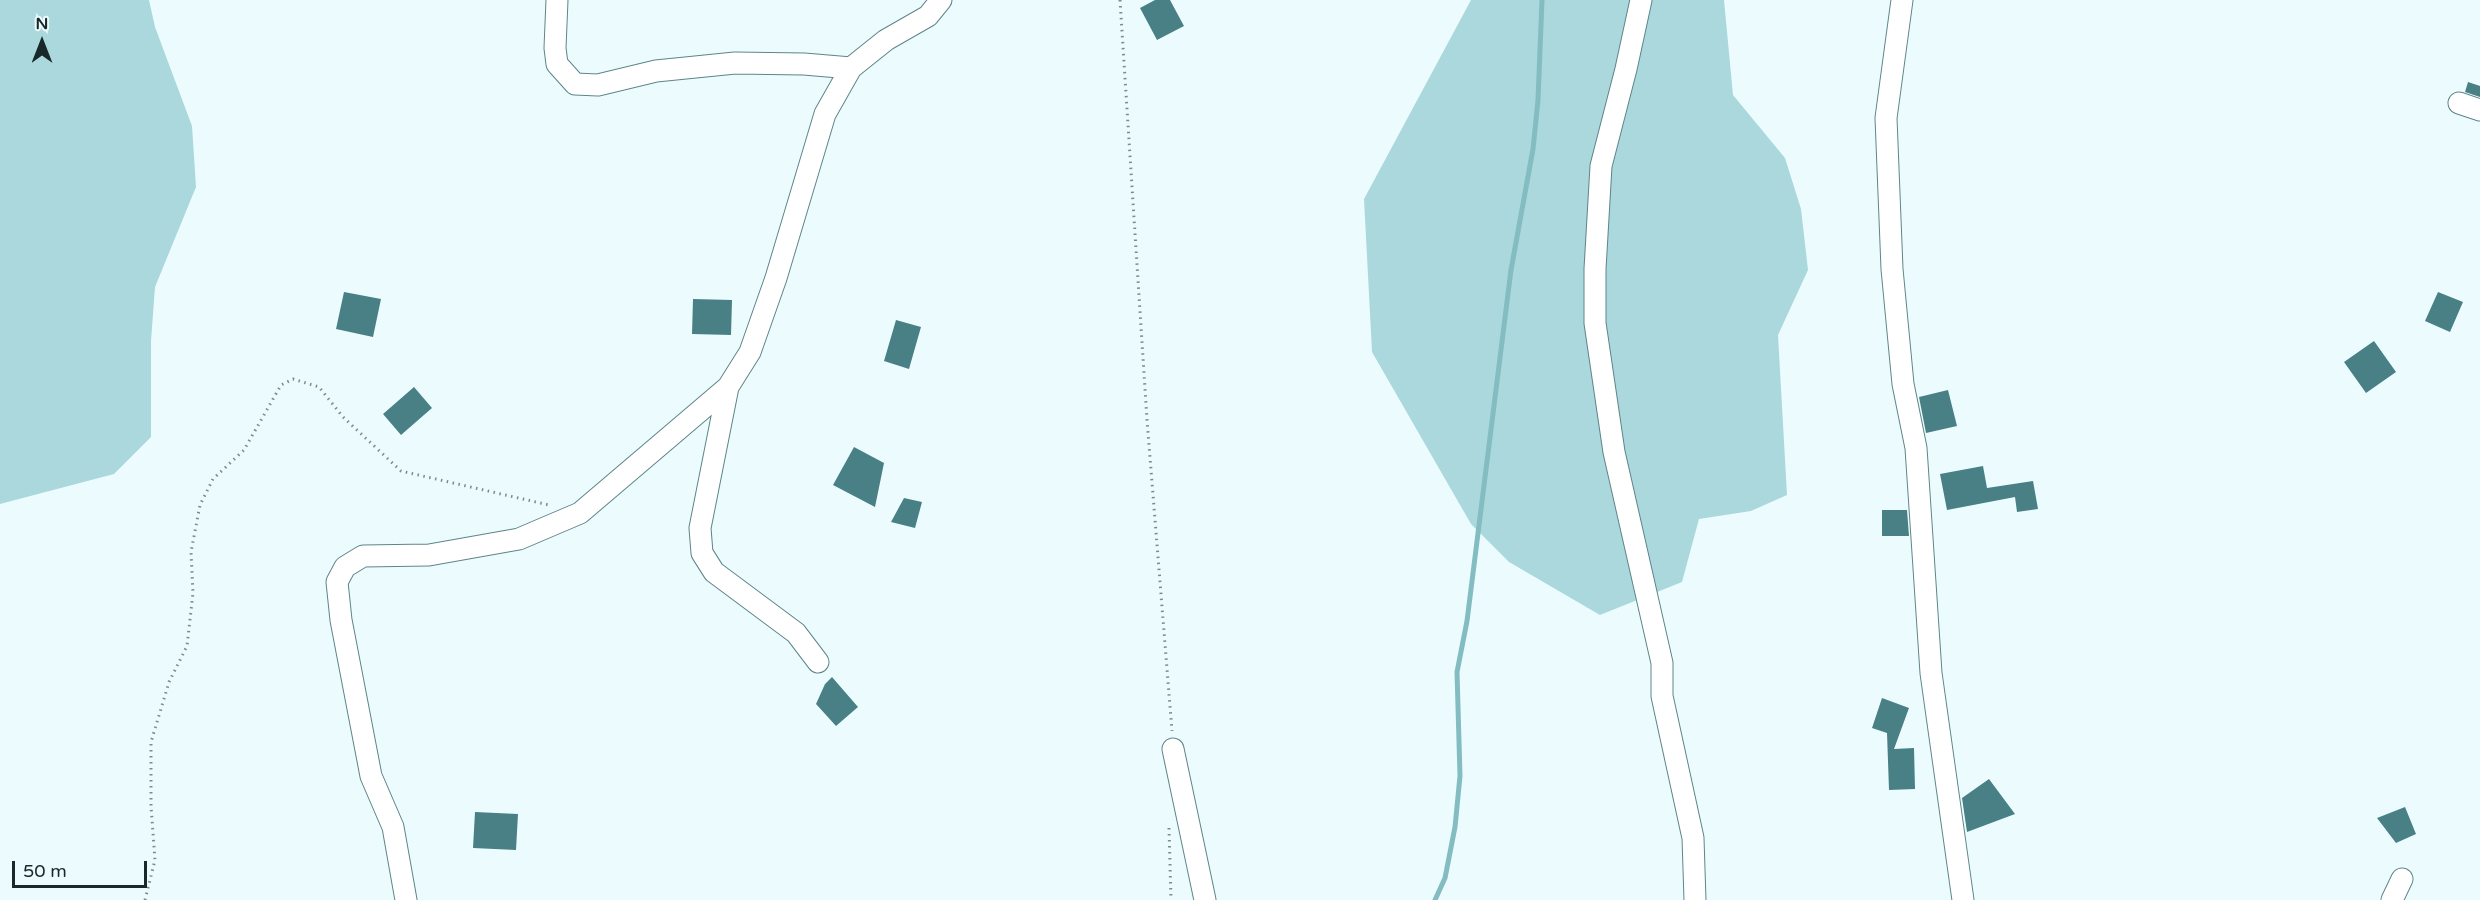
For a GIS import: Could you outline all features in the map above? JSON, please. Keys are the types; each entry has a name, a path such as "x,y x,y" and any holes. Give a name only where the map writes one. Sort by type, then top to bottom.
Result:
{"street":[{"path":"557,0 555,48 557,64 574,84 598,85 656,71 735,63 804,64 851,68"},
{"path":"406,900 393,827 371,776 341,620 338,582 345,567 363,556 429,555 519,539 580,513 728,387 750,352 776,278 825,114 851,68 886,40 928,16 941,0"},
{"path":"1641,0 1601,166 1595,269 1595,323 1614,452 1662,663 1662,696 1693,838 1695,900"},
{"path":"1902,0 1886,118 1892,269 1903,384 1916,448 1930,673 1963,900"},
{"path":"2459,103 2480,110"},
{"path":"728,387 700,528 702,553 714,572 796,633 818,662"},
{"path":"1173,749 1205,900"},
{"path":"2392,900 2402,879"}],"path":[{"path":"1120,0 1147,420 1173,749"},
{"path":"145,900 155,860 151,806 151,742 169,682 187,646 193,593 191,552 200,505 213,479 244,450 281,385 293,379 319,387 343,417 401,471 580,513"},
{"path":"1168,825 1171,900"}],"shaded area":[{"path":"0,0 149,0 155,27 192,126 196,187 155,287 151,341 151,437 114,474 0,504"},
{"path":"1471,0 1724,0 1733,95 1785,158 1801,209 1808,270 1778,335 1787,495 1751,511 1699,519 1682,582 1600,615 1509,562 1471,524 1372,352 1364,199"}],"building":[{"path":"1155,0 1170,0 1184,26 1157,40 1140,8"},
{"path":"2468,82 2480,86 2480,97 2465,92"},
{"path":"344,292 381,299 373,337 336,329"},
{"path":"2438,292 2463,302 2450,332 2425,321"},
{"path":"693,299 732,300 731,335 692,334"},
{"path":"896,320 921,327 909,369 884,361"},
{"path":"2374,341 2396,372 2366,393 2344,362"},
{"path":"414,387 432,408 401,435 383,414"},
{"path":"1948,390 1957,426 1926,433 1919,397"},
{"path":"854,447 884,463 875,507 833,485"},
{"path":"1983,466 1987,488 2033,481 2038,509 2017,512 2015,497 1947,510 1940,474"},
{"path":"904,498 922,502 915,528 891,522"},
{"path":"1882,510 1907,510 1909,536 1882,536"},
{"path":"832,677 858,707 836,726 816,704 825,684"},
{"path":"1882,698 1909,708 1894,749 1914,748 1915,789 1889,790 1887,733 1872,728"},
{"path":"1989,779 2015,814 1967,832 1962,798"},
{"path":"2405,807 2416,834 2396,843 2377,818"},
{"path":"475,812 518,814 516,850 473,848"}],"waterway":[{"path":"1435,900 1445,878 1455,827 1460,776 1457,672 1467,621 1511,270 1533,149 1538,100 1542,0"}]}
